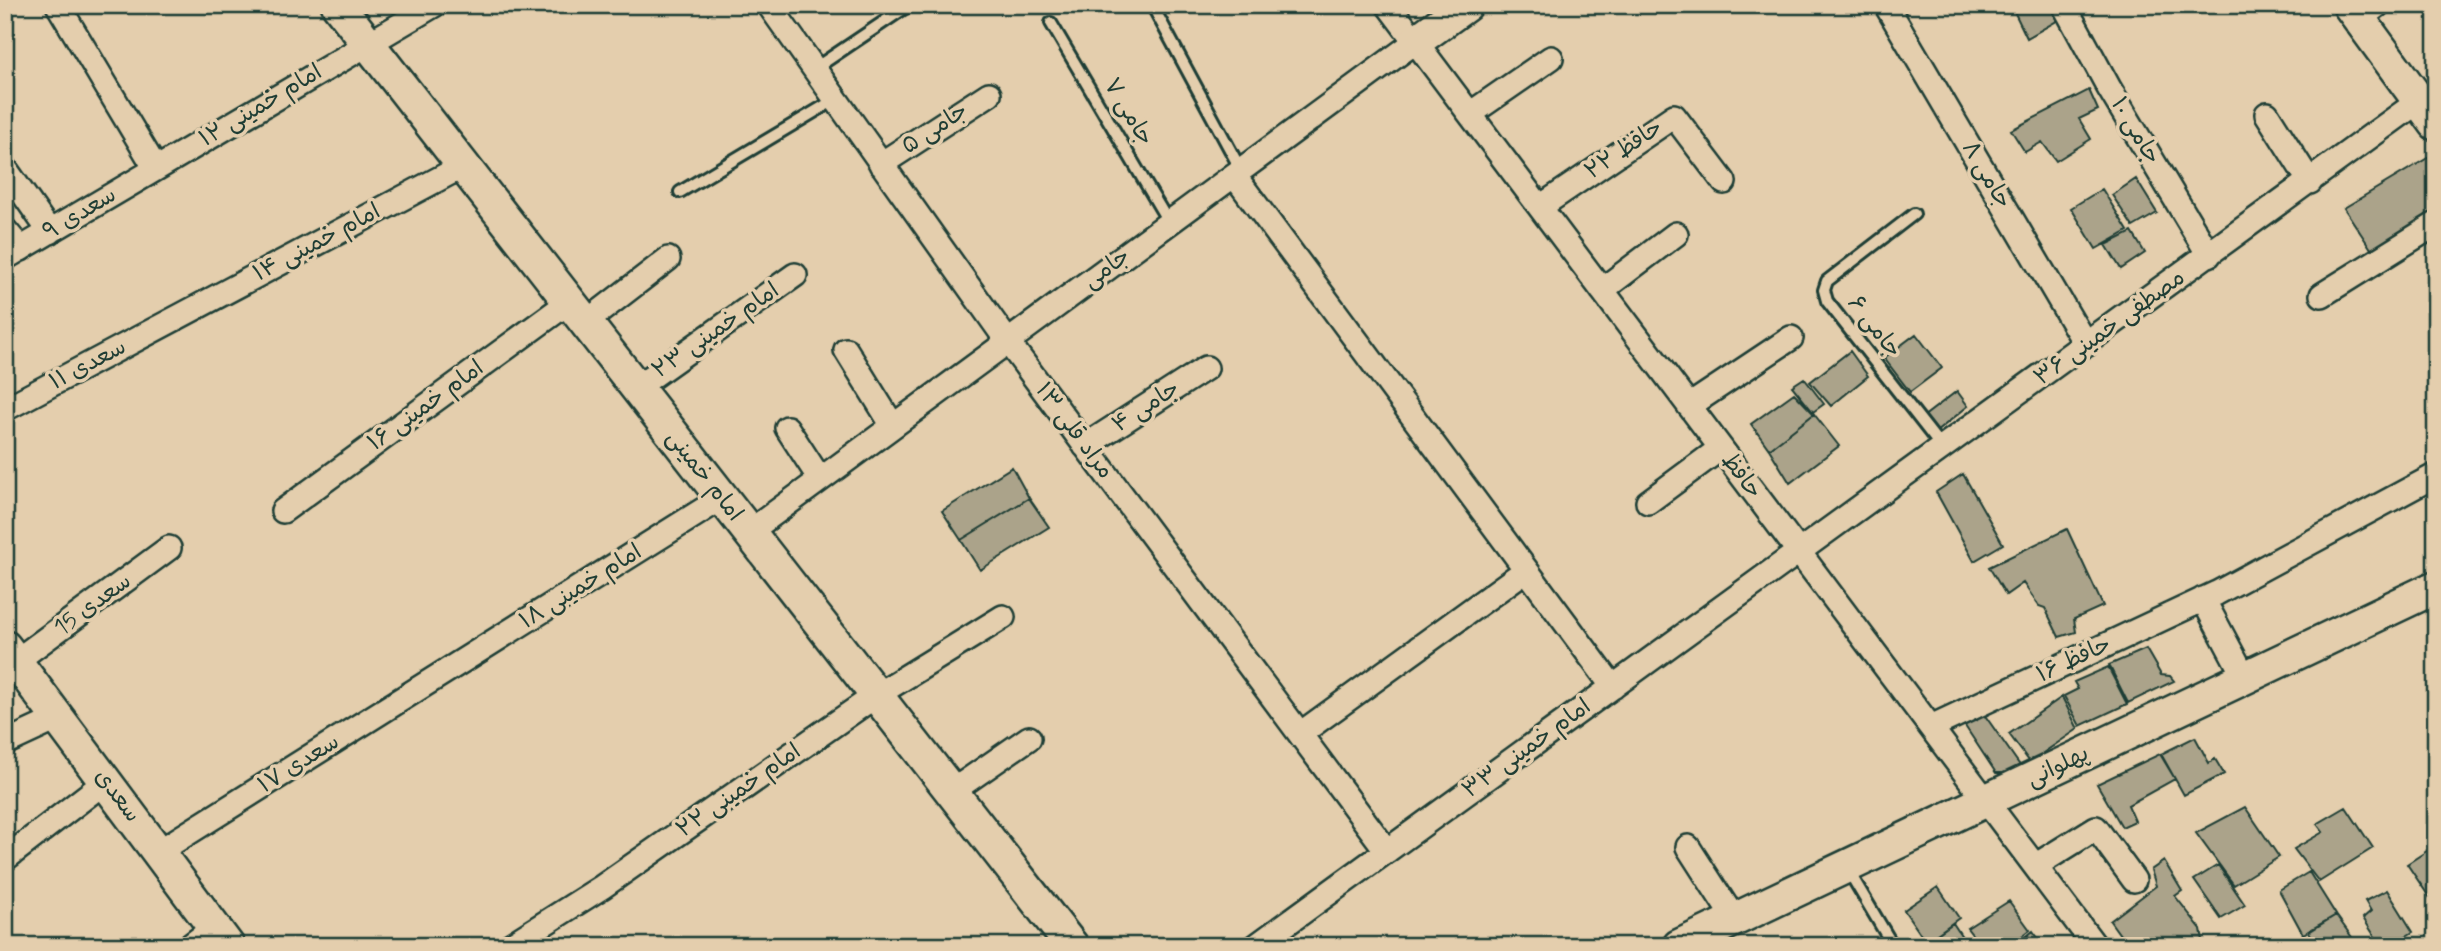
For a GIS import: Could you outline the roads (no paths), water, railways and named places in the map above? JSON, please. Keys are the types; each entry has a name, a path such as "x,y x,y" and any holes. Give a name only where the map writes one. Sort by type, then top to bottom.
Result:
{"main road":[{"name":"امام خمینی","path":"338,5 1072,946"},
{"name":"جامی","path":"1415,42 1466,5"},
{"path":"2362,10 2428,113"},
{"name":"پهلوانی","path":"1694,943 1735,919 2436,587"},
{"name":"سعدی","path":"11,654 158,852 211,940"}],"street":[{"path":"58,5 156,169"},
{"name":"امام خمینی ۱۲","path":"156,169 434,5"},
{"name":"مراد قلی ۱۳","path":"769,5 1008,342 1387,851"},
{"name":"حافظ","path":"1388,5 2095,946"},
{"name":"جامی ۸","path":"1886,5 2086,345"},
{"name":"جامی ۱۰","path":"2064,5 2109,88 2209,255"},
{"name":"جامی","path":"748,532 1415,42"},
{"path":"1470,114 1551,58"},
{"name":"جامی ۵","path":"881,163 989,93"},
{"name":"مصطفی خمینی ۳۶","path":"1799,552 2310,182 2428,113"},
{"path":"2267,114 2310,182"},
{"name":"حافظ ۲۲","path":"1540,207 1674,116 1724,182"},
{"name":"امام خمینی ۱۴","path":"171,321 463,166"},
{"path":"5,168 50,232"},
{"name":"سعدی ۹","path":"13,254 156,169"},
{"path":"1238,173 1613,687"},
{"path":"2322,295 2436,224"},
{"path":"5,230 13,254"},
{"path":"1602,290 1676,234"},
{"name":"امام خمینی ۱۶","path":"283,511 577,312 668,259"},
{"name":"امام خمینی ۲۳","path":"636,388 795,275"},
{"name":"سعدی ۱۱","path":"5,409 171,321"},
{"path":"1689,406 1791,338"},
{"path":"846,350 893,426"},
{"name":"جامی ۴","path":"1085,446 1206,368"},
{"path":"787,428 820,480"},
{"path":"1648,502 1721,448"},
{"name":"حافظ ۱۶","path":"1931,727 2210,596 2436,475"},
{"name":"امام خمینی ۱۸","path":"440,675 722,498"},
{"name":"سعدی 15","path":"11,654 169,548"},
{"name":"امام خمینی ۳۳","path":"1256,946 1799,552"},
{"path":"1300,734 1526,570"},
{"path":"2210,596 2245,678"},
{"name":"امام خمینی ۲۲","path":"509,946 602,887 876,696 1003,617"},
{"name":"سعدی ۱۷","path":"158,852 440,675"},
{"path":"5,743 59,718"},
{"path":"951,792 1029,738"},
{"path":"5,859 106,781"},
{"path":"2035,866 2096,828 2134,880"},
{"path":"1689,847 1735,919"}],"lane":[{"path":"814,69 909,5"},
{"path":"1152,5 1238,173"},
{"name":"جامی ۷","path":"1051,23 1169,223"},
{"path":"680,191 836,99"},
{"name":"جامی ۶","path":"1914,214 1828,281 1824,290 1827,301 1942,449"},
{"path":"1846,867 1893,946"}]}
